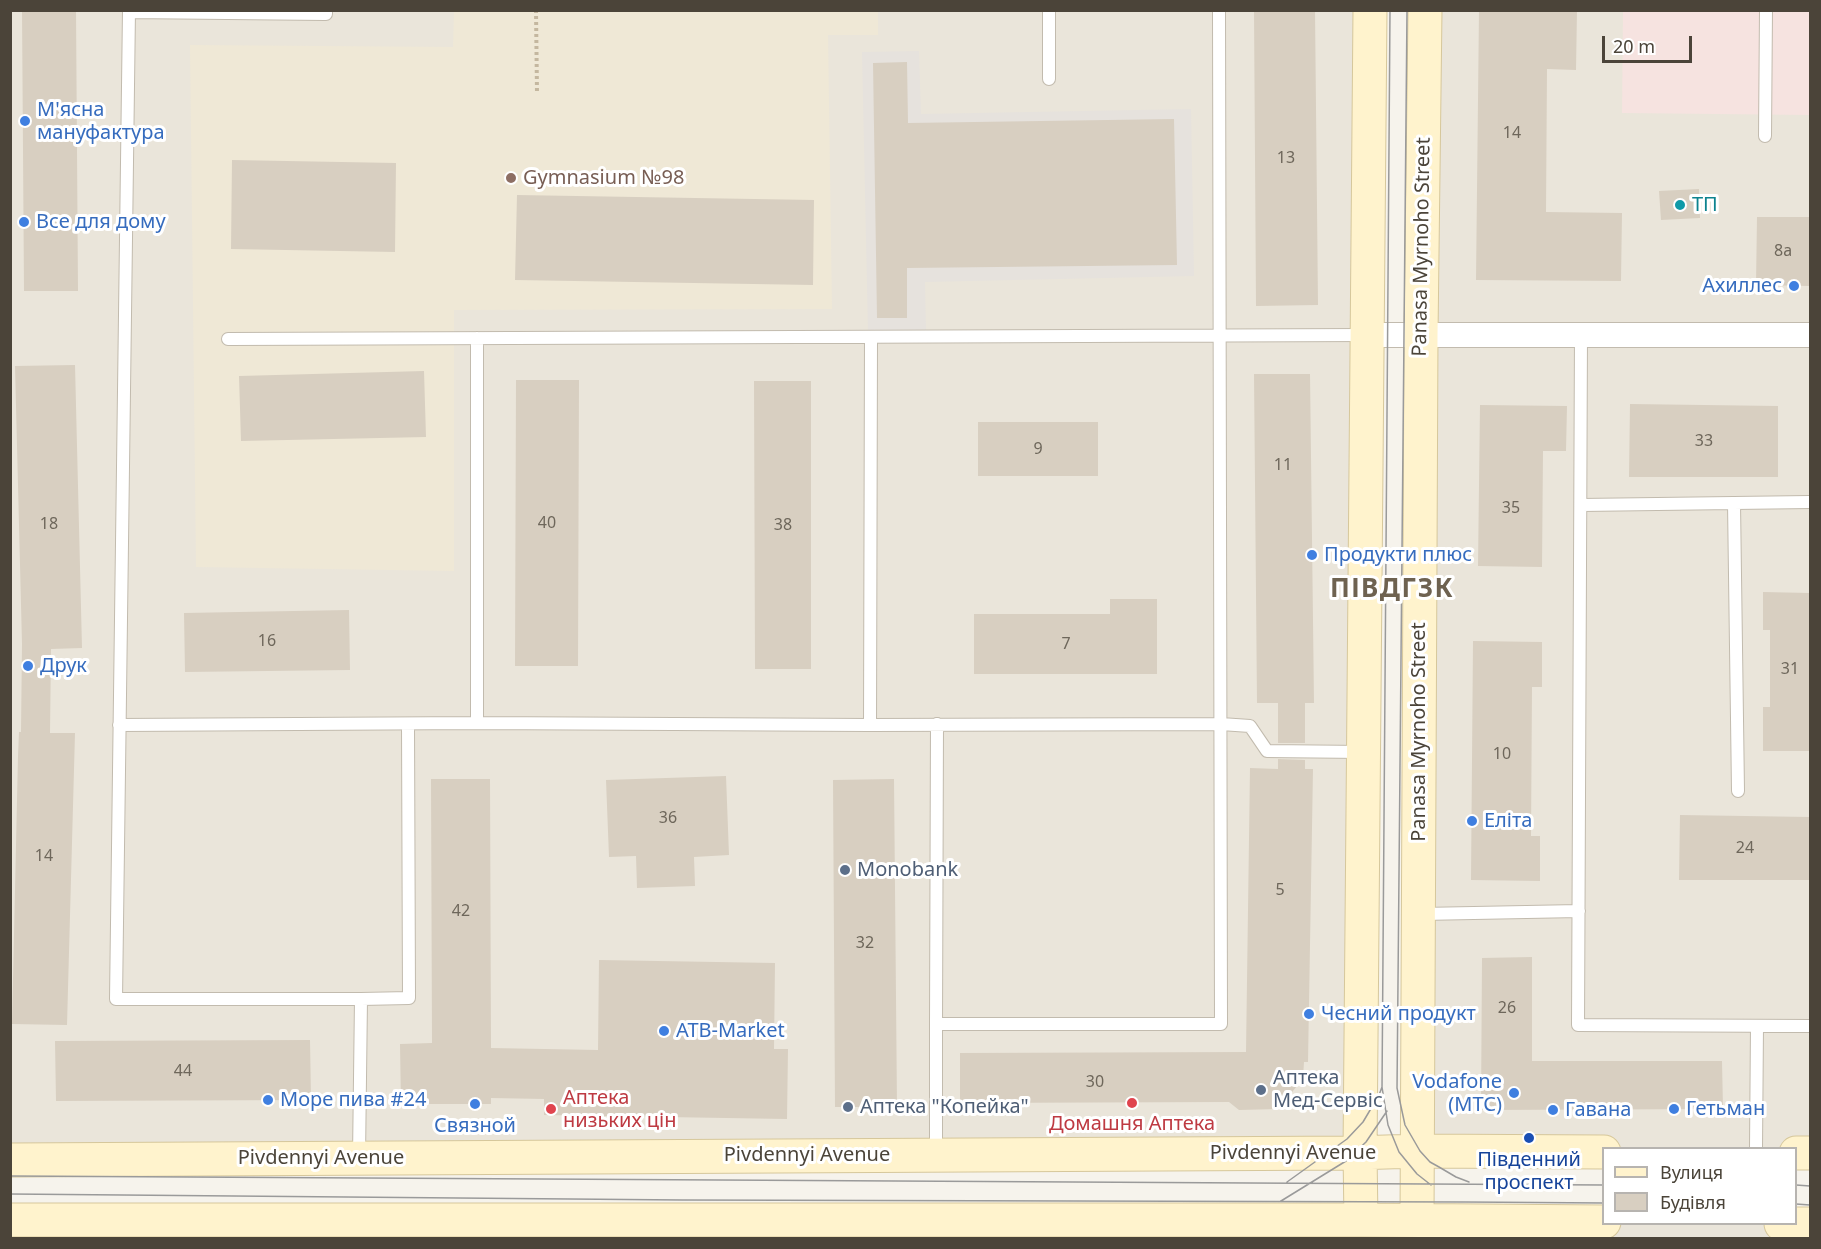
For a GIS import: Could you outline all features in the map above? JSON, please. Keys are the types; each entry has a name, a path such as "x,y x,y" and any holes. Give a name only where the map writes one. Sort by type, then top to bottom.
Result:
{"main road":[{"path":"1361,1220 1370,10"},
{"name":"Panasa Myrnoho Street","path":"1417,1229 1421,335 1425,10"},
{"name":"Pivdennyi Avenue","path":"10,1160 1417,1151 1602,1152"},
{"path":"10,1220 334,1224 1007,1224 1361,1220 1417,1229 1602,1222"}],"street":[{"path":"1367,335 1810,335"}],"lane":[{"path":"326,10 326,14 129,11 116,999 409,998 408,724"},
{"path":"1049,10 1049,79"},
{"path":"936,1024 1221,1024 1219,10"},
{"path":"1766,10 1766,136"},
{"path":"1581,334 1578,1025 1810,1026"},
{"path":"228,339 1367,335"},
{"path":"870,724 871,337"},
{"path":"477,338 477,723"},
{"path":"1581,505 1810,502"},
{"path":"1734,503 1738,791"},
{"path":"936,1155 937,724"},
{"path":"119,725 1221,724 1250,726 1267,751 1364,752"},
{"path":"1418,914 1579,911"},
{"path":"359,1158 360,999"},
{"path":"1756,1147 1757,1026"}],"path":[{"path":"536,10 537,93"}],"shaded area":[{"path":"10,11 1370,11 1360,1153 11,1160"},
{"name":"Gymnasium №98","path":"454,11 878,11 878,35 828,35 832,309 454,310 454,571 196,567 190,45 453,47"},
{"path":"1425,11 1810,11 1810,1153 1797,1147 1602,1147 1602,1150 1417,1151"},
{"path":"1623,11 1810,11 1810,115 1622,113"},
{"path":"919,51 921,114 1191,109 1194,276 925,282 926,331 868,332 862,52"},
{"path":"10,1220 1810,1224 1810,1238 11,1238"}],"building":[{"path":"22,10 76,10 78,291 24,291"},
{"path":"1254,10 1315,10 1318,305 1256,306"},
{"path":"1479,10 1577,10 1576,70 1547,69 1546,212 1622,213 1621,281 1476,280"},
{"path":"907,62 908,123 1174,119 1177,265 907,268 907,318 877,318 873,63"},
{"path":"232,160 396,163 395,252 231,249"},
{"name":"ТП","path":"1699,189 1700,218 1661,220 1659,191"},
{"path":"517,195 814,200 813,285 515,280"},
{"path":"1757,217 1810,217 1810,286 1756,285"},
{"path":"75,365 82,648 51,649 50,733 75,733 67,1025 12,1024 22,644 15,366"},
{"path":"424,371 426,437 241,441 239,376"},
{"path":"1254,374 1310,374 1314,703 1305,703 1305,743 1278,743 1278,703 1257,703"},
{"path":"516,380 579,380 578,666 515,666"},
{"path":"754,381 811,381 811,669 755,669"},
{"path":"1630,404 1778,406 1778,477 1629,477"},
{"path":"1480,405 1567,406 1566,451 1543,451 1542,567 1478,566"},
{"path":"978,422 1098,422 1098,476 978,476"},
{"path":"1763,592 1810,593 1810,751 1763,751 1763,707 1770,707 1770,630 1763,630"},
{"path":"1110,599 1157,599 1157,674 974,674 974,614 1110,614"},
{"path":"349,610 350,670 185,672 184,613"},
{"path":"1473,641 1542,642 1542,687 1532,687 1531,836 1540,836 1540,881 1471,880"},
{"path":"1278,759 1305,760 1305,769 1313,769 1308,1062 1304,1062 1303,1078 1279,1109 1239,1110 1229,1102 960,1103 960,1053 1246,1052 1250,768 1278,769"},
{"path":"726,776 729,855 694,857 695,886 637,888 636,856 609,857 606,780"},
{"path":"431,779 490,779 491,1048 598,1050 599,960 775,963 774,1049 788,1049 787,1119 544,1115 544,1099 491,1098 491,1104 401,1104 400,1044 432,1043"},
{"path":"894,779 897,1107 835,1107 833,780"},
{"path":"1680,815 1810,817 1810,880 1679,880"},
{"path":"1532,957 1532,1061 1722,1061 1723,1109 1481,1110 1482,958"},
{"path":"310,1040 311,1100 56,1101 55,1041"}],"tram line":[{"path":"1390,10 1382,1087 1388,1125 1399,1152 1417,1174 1431,1185"},
{"path":"1407,10 1397,1088 1405,1125 1420,1151 1430,1162 1469,1182"},
{"path":"1287,1182 1347,1139 1363,1122 1382,1087"},
{"path":"1281,1201 1346,1161 1366,1142 1387,1111"},
{"path":"10,1176 1602,1185"},
{"path":"1797,1185 1810,1186"},
{"path":"10,1194 682,1200 1602,1203"},
{"path":"1797,1204 1810,1205"}],"place":[{"name":"М'ясна мануфактура","path":"25,121"},
{"name":"Gymnasium №98","path":"511,178"},
{"name":"ТП","path":"1680,205"},
{"name":"Все для дому","path":"24,222"},
{"name":"Ахиллес","path":"1794,286"},
{"name":"Продукти плюс","path":"1312,555"},
{"name":"Друк","path":"28,666"},
{"name":"Еліта","path":"1472,821"},
{"name":"Monobank","path":"845,870"},
{"name":"Чесний продукт","path":"1309,1014"},
{"name":"ATB-Market","path":"664,1031"},
{"name":"Аптека Мед-Сервіс","path":"1261,1090"},
{"name":"Vodafone (МТС)","path":"1514,1093"},
{"name":"Море пива #24","path":"268,1100"},
{"name":"Домашня Аптека","path":"1132,1103"},
{"name":"Связной","path":"475,1104"},
{"name":"Аптека \"Копейка\"","path":"848,1107"},
{"name":"Аптека низьких цін","path":"551,1109"},
{"name":"Гетьман","path":"1674,1109"},
{"name":"Гавана","path":"1553,1110"},
{"name":"Південний проспект","path":"1529,1138"}],"district":[{"name":"ПІВДГЗК","path":"1392,590"}]}
